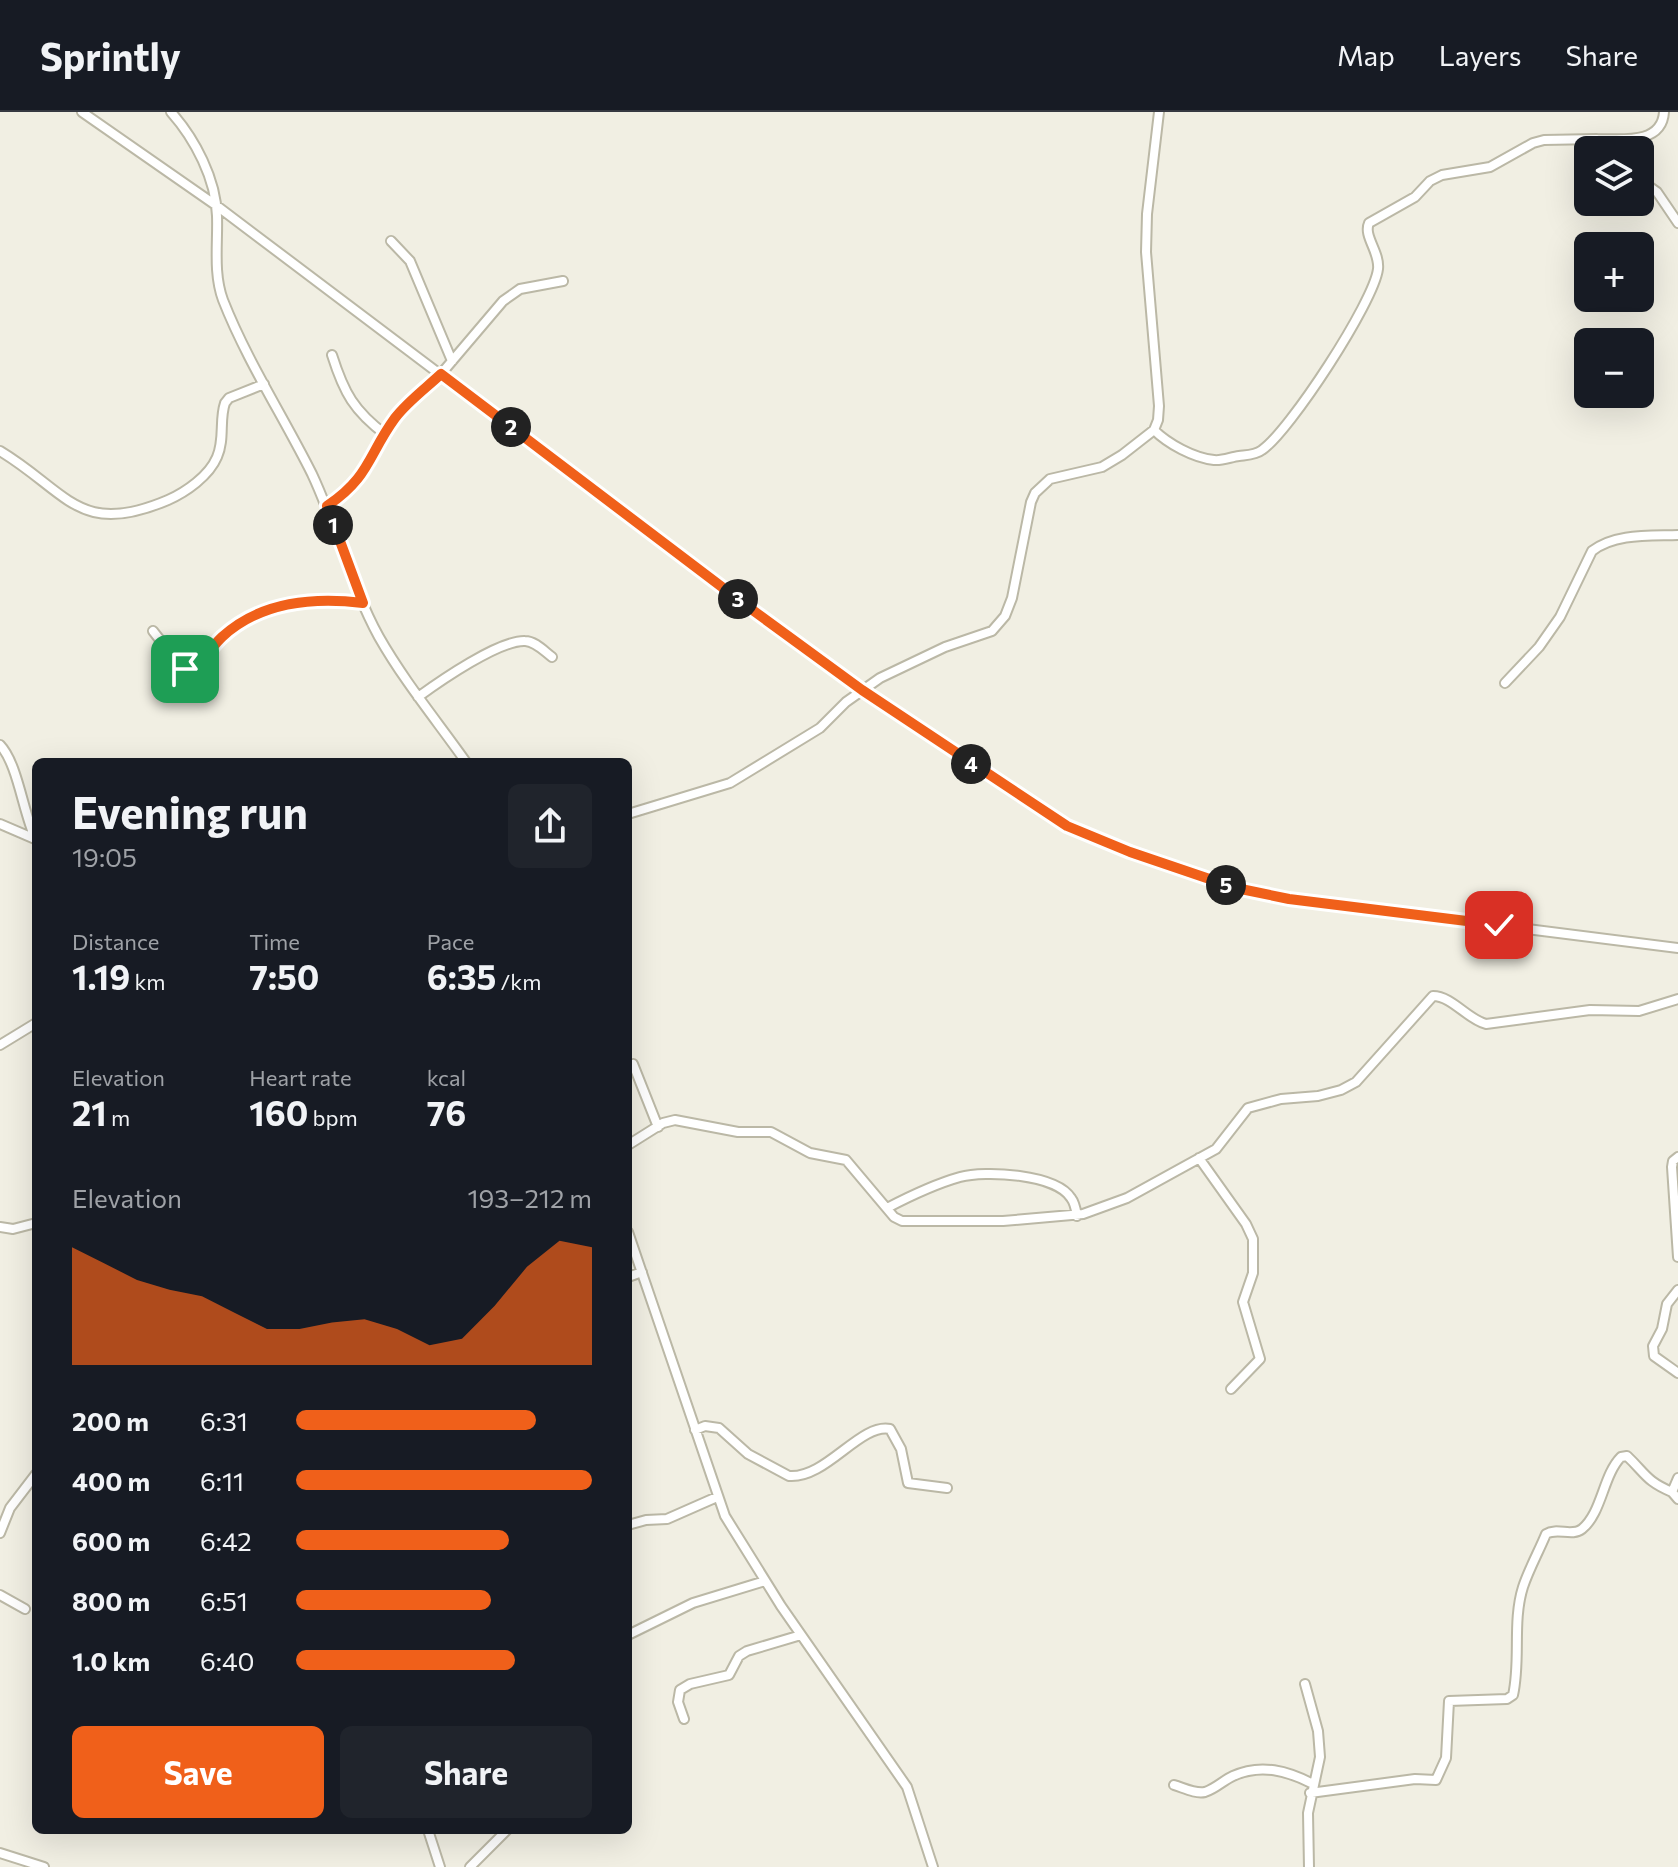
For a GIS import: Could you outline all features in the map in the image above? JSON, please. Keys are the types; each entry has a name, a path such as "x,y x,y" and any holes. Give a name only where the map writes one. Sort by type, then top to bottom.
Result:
{"street":[{"path":"82,112 217,206 734,597 862,690 1067,826 1130,852 1236,888 1289,899 1678,948"},
{"path":"171,112 195,145 215,193 217,260 222,297 327,506 363,603 380,639 463,758"},
{"path":"632,813 730,783 820,728 862,690 909,663 992,631 1005,616 1012,598 1035,493 1050,479 1102,467 1154,430 1159,406 1146,252 1147,214 1159,112"},
{"path":"1648,136 1661,124 1664,112"},
{"path":"1154,430 1180,448 1217,460 1262,451 1302,405 1354,326 1371,294 1378,269 1377,252 1367,235 1369,223 1415,197 1430,181 1442,175 1490,167 1544,140 1574,139"},
{"path":"1654,190 1678,223"},
{"path":"391,241 410,261 452,361"},
{"path":"327,506 352,487 367,468 395,417 441,374 503,301 520,289 563,281"},
{"path":"332,355 339,378 355,407 362,417 386,435"},
{"path":"0,451 78,508 115,515 137,513 177,496 198,482 216,461 223,442 222,410 225,403 229,398 264,384"},
{"path":"1505,683 1533,655 1560,617 1592,551 1601,544 1617,539 1678,535"},
{"path":"153,631 178,663 188,668 196,666 224,635 246,619 275,607 300,600 363,603"},
{"path":"418,697 454,672 515,642 532,642 552,657"},
{"path":"0,745 11,760 32,828"},
{"path":"0,824 32,837"},
{"path":"632,1143 663,1123 675,1120 738,1132 771,1132 810,1153 846,1160 894,1217 912,1223 1077,1216 1127,1198 1199,1158 1223,1142 1248,1108 1281,1099 1318,1096 1356,1082 1433,996 1441,996 1471,1018 1486,1024 1590,1010 1639,1011 1678,999"},
{"path":"0,1045 32,1025"},
{"path":"633,1064 658,1127"},
{"path":"1678,1157 1672,1167 1678,1257"},
{"path":"1199,1158 1246,1224 1254,1249 1253,1273 1243,1302 1260,1359 1231,1389"},
{"path":"887,1208 960,1177 1027,1176 1055,1184 1071,1197 1077,1216"},
{"path":"0,1227 13,1229 32,1224"},
{"path":"632,1243 725,1516 801,1635 907,1787 933,1867"},
{"path":"632,1276 642,1272"},
{"path":"1678,1290 1667,1304 1653,1351 1654,1356 1678,1373"},
{"path":"695,1430 705,1426 719,1428 748,1454 789,1476 796,1476 832,1460 877,1428 890,1429 901,1449 908,1483 947,1488"},
{"path":"1174,1785 1194,1792 1205,1792 1232,1776 1255,1769 1279,1771 1312,1788 1436,1780 1446,1758 1449,1701 1507,1699 1513,1695 1523,1587 1546,1534 1580,1530 1589,1519 1610,1471 1621,1457 1627,1456 1653,1484 1675,1495 1678,1478"},
{"path":"0,1533 10,1508 32,1479"},
{"path":"632,1524 667,1519 717,1497"},
{"path":"632,1633 693,1603 765,1581"},
{"path":"0,1595 25,1609"},
{"path":"684,1719 678,1702 680,1690 690,1684 729,1675 739,1656 747,1651 801,1635"},
{"path":"1305,1684 1318,1731 1320,1757 1312,1788 1309,1867"},
{"path":"429,1834 440,1867"},
{"path":"470,1867 503,1834"},
{"path":"0,1853 44,1867"}],"route":[{"path":"185,669 196,666 224,635 246,619 275,607 300,600 363,603 327,506 352,487 367,468 395,417 441,374 862,690 1067,826 1130,852 1236,888 1289,899 1499,925"}]}
